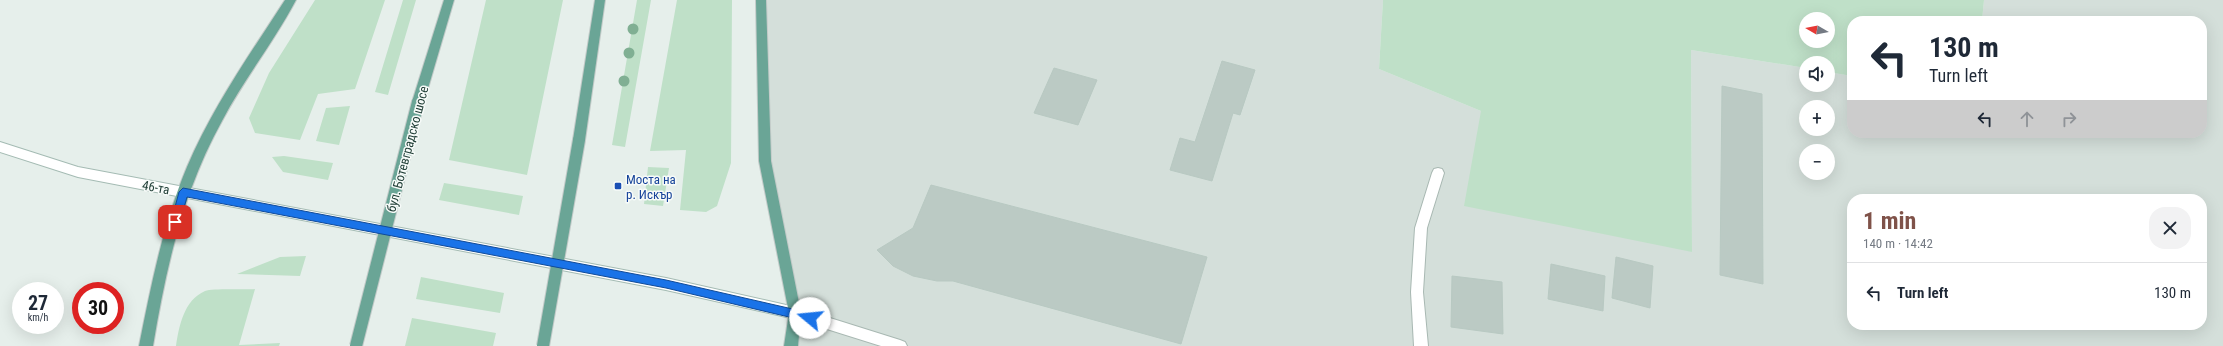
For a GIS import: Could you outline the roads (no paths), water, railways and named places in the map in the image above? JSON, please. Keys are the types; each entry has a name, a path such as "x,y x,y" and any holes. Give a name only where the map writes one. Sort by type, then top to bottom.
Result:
{"main road":[{"path":"146,346 159,282 183,192 211,130 230,96 291,0"},
{"name":"бул. Ботевградско шосе","path":"356,346 418,102 449,0"},
{"path":"543,346 579,140 600,0"},
{"path":"761,0 765,161 795,313 790,346"}],"street":[{"name":"46-та","path":"0,147 78,172 666,284 795,313 900,346"},
{"path":"1421,346 1417,292 1421,228 1438,173"}],"place":[{"name":"Моста на р. Искър","path":"618,186"}]}
